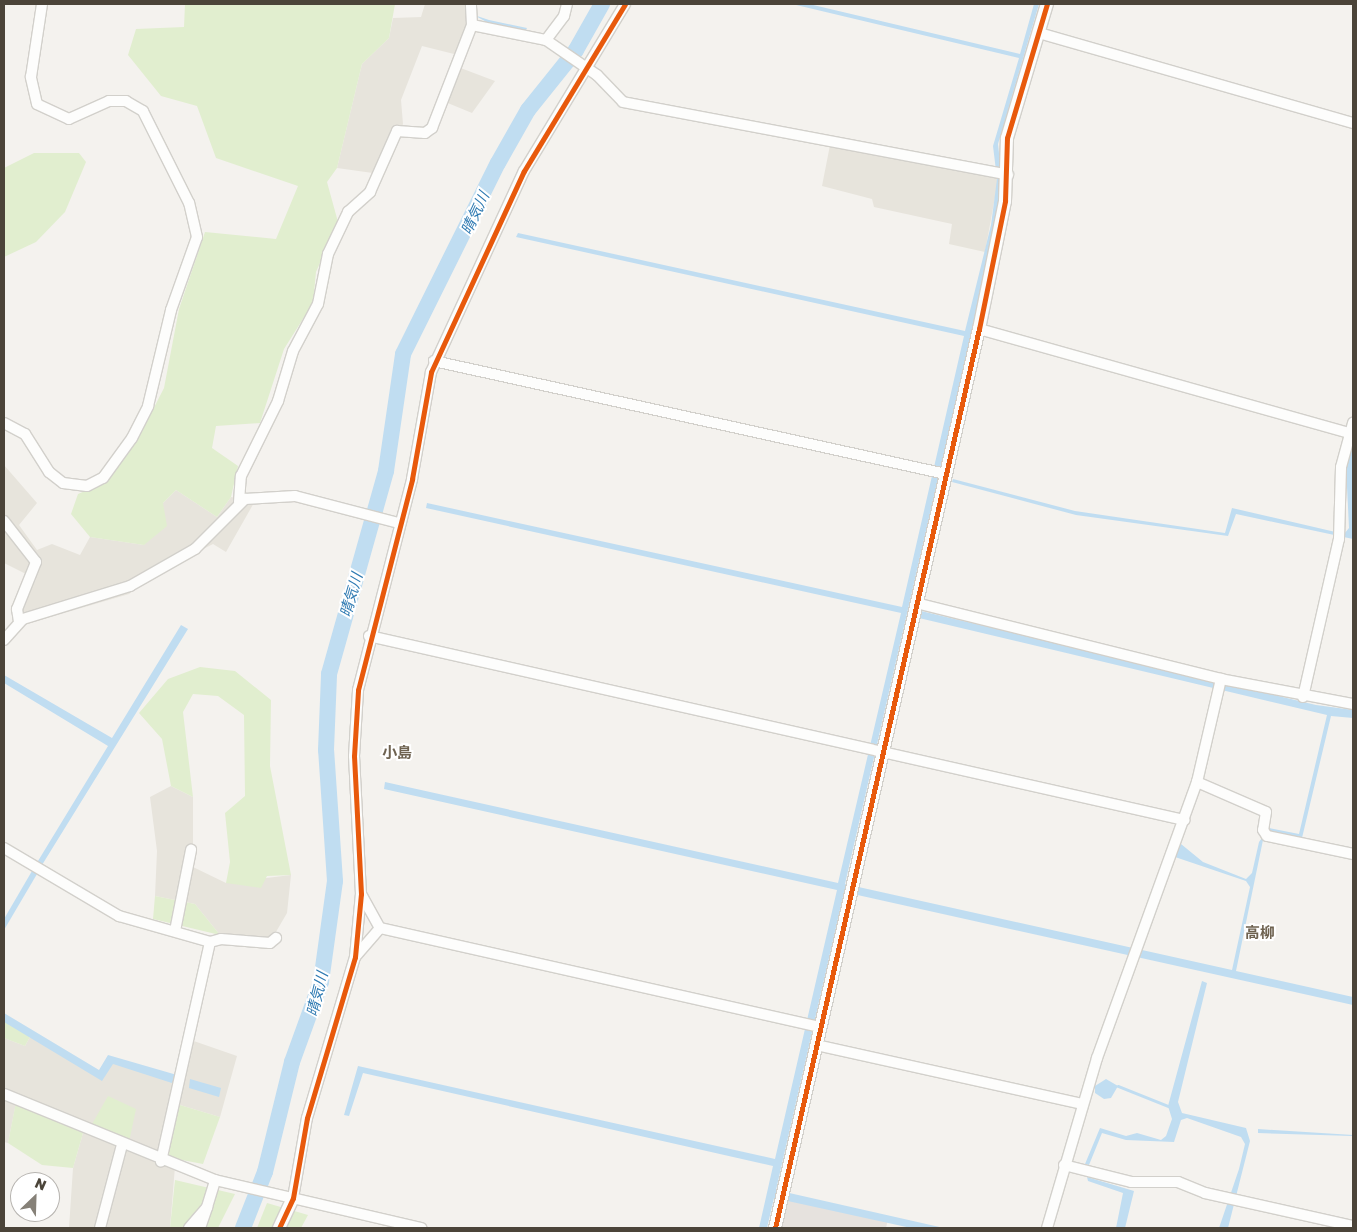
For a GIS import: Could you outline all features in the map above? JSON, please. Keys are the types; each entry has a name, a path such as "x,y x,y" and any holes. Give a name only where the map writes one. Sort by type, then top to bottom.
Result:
{"street":[{"path":"4,423 25,434 49,472 63,483 87,486 102,478 132,438 148,406 171,310 197,237 189,203 143,110 126,101 109,101 69,119 37,104 31,77 42,4"},
{"path":"4,640 19,621 130,586 195,549 239,502 241,476 278,400 293,351 318,304 328,254 348,212 370,192 397,131 425,133 432,128 472,26 471,4"},
{"path":"546,40 564,16 567,4"},
{"path":"279,1228 293,1198 307,1118 355,957 361,894 354,720 369,636 399,523 434,361 524,171 625,4"},
{"path":"775,1228 979,329 1008,174 1007,138 1047,4"},
{"path":"472,26 546,40 588,68 623,102 1008,174"},
{"path":"1039,33 1353,122"},
{"path":"979,329 1352,428 1340,467 1340,535 1302,697"},
{"path":"434,361 946,474"},
{"path":"239,502 295,496 338,505 399,523"},
{"path":"4,521 36,562 17,609 19,621"},
{"path":"916,603 1221,679 1302,697 1353,704"},
{"path":"369,636 866,746 1184,820"},
{"path":"1047,1228 1082,1104 1133,958 1198,782 1221,679"},
{"path":"1198,782 1266,812 1266,835 1353,854"},
{"path":"4,848 119,916 210,942 222,939 270,943 276,938"},
{"path":"175,931 191,850"},
{"path":"361,894 380,928 821,1027"},
{"path":"355,957 380,928"},
{"path":"161,1162 210,942"},
{"path":"816,1045 1082,1104"},
{"path":"4,1094 161,1162 215,1180 422,1228"},
{"path":"100,1228 122,1145"},
{"path":"1064,1165 1131,1182 1178,1182 1225,1198 1349,1225"},
{"path":"200,1228 215,1180"},
{"path":"189,1228 207,1207"}],"shaded area":[{"path":"425,4 476,4 458,67 495,81 472,113 438,99 454,54 422,46 401,100 403,124 380,174 337,168 362,64 389,38 393,18 421,17"},
{"path":"830,145 999,175 985,252 949,244 952,224 874,207 872,199 822,186"},
{"path":"4,465 37,503 19,525 37,550 52,544 80,555 90,537 144,545 163,503 176,490 217,517 231,497 255,501 226,552 213,544 154,574 129,594 27,624 20,611 36,579 4,563"},
{"path":"171,786 193,797 193,867 226,883 291,875 287,913 273,937 265,941 220,935 195,904 155,896 157,851 150,797"},
{"path":"31,1035 101,1076 111,1061 176,1079 188,1039 237,1056 220,1117 180,1105 170,1228 69,1228 73,1168 83,1133 16,1103 8,1143 4,1142 4,1038 25,1046"},
{"path":"786,1197 888,1219 886,1228 779,1228"}],"green space":[{"path":"185,4 395,4 389,38 362,64 337,168 327,182 338,222 316,272 313,303 284,349 260,423 216,426 212,448 238,466 231,497 217,517 176,490 163,503 167,526 144,545 90,537 71,514 78,494 106,482 138,439 164,388 179,309 205,232 276,239 298,186 216,158 197,106 161,96 128,55 136,29 184,27"},
{"path":"34,153 79,153 86,162 65,212 36,242 4,257 4,168"},
{"path":"200,667 235,671 271,700 270,766 291,875 267,876 261,888 226,883 230,862 225,813 245,796 244,715 218,696 193,694 183,712 193,797 171,786 162,739 139,713 168,679"},
{"path":"155,896 195,904 220,935 153,919"},
{"path":"4,1018 31,1035 25,1046 4,1038"},
{"path":"108,1096 136,1109 129,1142 91,1126"},
{"path":"16,1102 83,1133 73,1168 42,1165 8,1143"},
{"path":"180,1105 220,1117 203,1164 166,1157"},
{"path":"175,1180 235,1194 218,1228 170,1228"},
{"path":"267,1203 308,1215 301,1228 257,1228"}],"water":[{"path":"792,4 809,4 1020,54 1034,4 1039,4 998,144 1001,171 996,225 845,884 1232,970 1250,887 1246,881 1175,857 1181,844 1203,862 1246,879 1252,873 1259,842 1269,828 1299,834 1327,715 919,618 921,611 1316,705 1353,710 1353,718 1331,716 1302,838 1269,831 1263,840 1236,971 1353,997 1353,1005 844,892 776,1190 944,1228 911,1228 774,1198 767,1228 759,1228 773,1166 363,1073 349,1116 344,1115 358,1066 775,1159 837,890 384,789 385,782 838,883 901,613 426,508 427,503 902,607 964,336 516,237 518,233 965,331 991,225 997,179 993,146 1019,58"},
{"path":"474,15 527,28 525,32 490,24"},
{"path":"1353,439 1353,539 1236,514 1228,536 1076,515 952,482 953,479 1075,511 1225,533 1232,508 1344,534 1349,528 1346,466"},
{"path":"181,625 188,629 42,865 38,861 108,746 4,683 4,675 112,738"},
{"path":"32,871 37,874 4,930 4,919"},
{"path":"1202,981 1207,983 1178,1102 1182,1113 1246,1128 1250,1141 1228,1228 1219,1228 1239,1169 1245,1144 1241,1137 1187,1118 1181,1120 1174,1142 1126,1140 1102,1133 1089,1165 1085,1164 1100,1128 1126,1136 1137,1133 1161,1140 1166,1136 1172,1119 1168,1106"},
{"path":"4,1013 99,1070 108,1055 177,1075 175,1084 113,1064 102,1081 4,1022"},
{"path":"190,1079 221,1088 219,1097 189,1088"},
{"path":"1106,1079 1118,1086 1111,1098 1104,1099 1095,1093 1095,1086"},
{"path":"1258,1129 1353,1135 1353,1136 1258,1133"},
{"path":"1087,1177 1134,1191 1125,1228 1116,1228 1123,1193 1088,1181"}],"waterway":[{"name":"晴気川","path":"243,1228 265,1172 292,1062 321,982 335,881 326,750 329,674 386,471 403,354 498,163 528,110 576,50 602,4"},
{"path":"1118,1086 1168,1106"}],"cycle path":[{"path":"279,1228 293,1198 307,1118 355,957 361,894 354,756 358,690 412,479 431,372 524,171 625,4"},
{"path":"775,1228 979,329 1005,201 1007,138 1047,4"}],"district":[{"name":"小島","path":"397,753"},
{"name":"高柳","path":"1260,933"}]}
